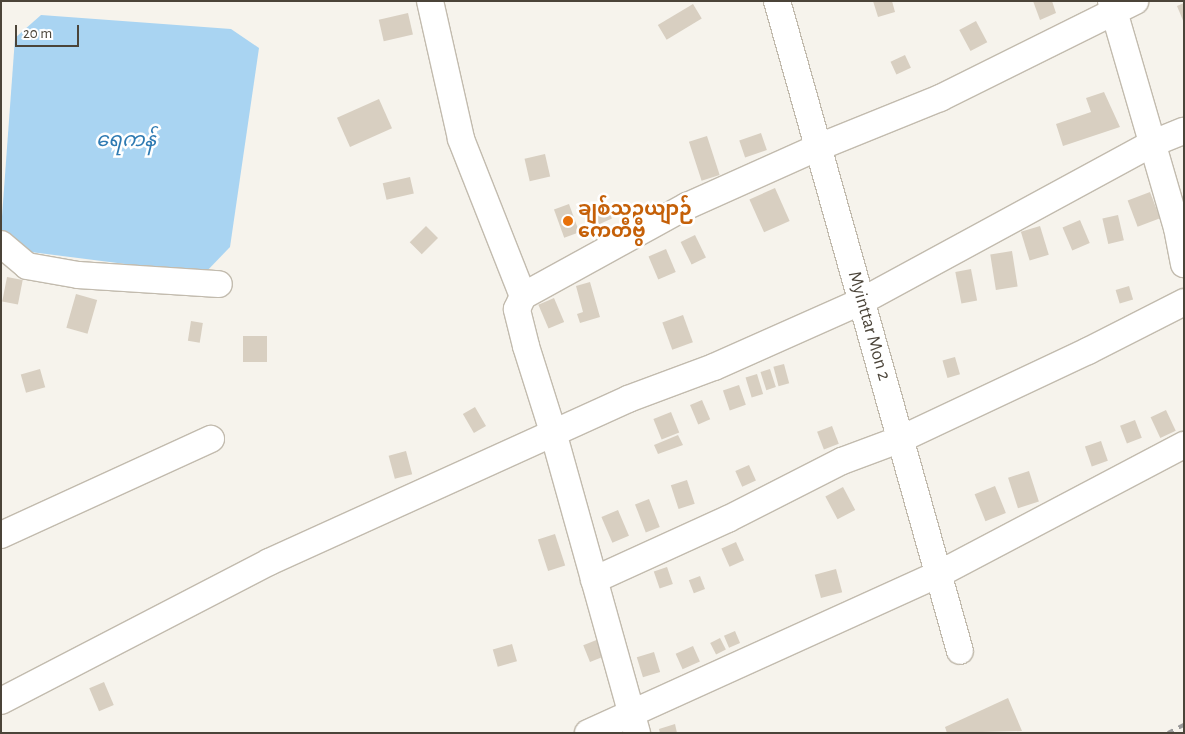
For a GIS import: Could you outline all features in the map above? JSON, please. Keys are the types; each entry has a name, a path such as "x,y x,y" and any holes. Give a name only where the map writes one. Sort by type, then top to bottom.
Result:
{"street":[{"path":"430,1 461,139 523,296"},
{"name":"Myinttar Mon 2","path":"777,1 960,651"},
{"path":"634,723 520,318 518,309 523,296 687,206 819,147 940,98 1120,5 1151,144 1177,228 1184,264"},
{"path":"1,701 269,562 554,435 628,399 714,367 862,301 1151,144 1184,131"},
{"path":"1,244 27,266 78,276 219,284"},
{"path":"594,580 728,519 842,461 901,439 1184,302"},
{"path":"1,535 211,440"},
{"path":"588,733 634,723 939,574 1184,445"}],"water":[{"name":"ရေကန်","path":"41,15 231,29 259,48 230,247 204,274 23,251 1,230 15,38"}],"building":[{"path":"873,1 892,1 895,12 878,17"},
{"path":"1033,1 1052,1 1056,13 1040,20"},
{"path":"1184,3 1184,23 1177,6"},
{"path":"693,4 702,19 667,40 658,25"},
{"path":"408,13 413,34 384,41 379,20"},
{"path":"976,21 987,42 970,51 959,30"},
{"path":"905,55 911,68 896,74 890,62"},
{"path":"1104,92 1120,127 1063,146 1056,124 1091,112 1086,98"},
{"path":"379,99 392,128 350,147 337,118"},
{"path":"761,133 767,150 745,158 739,140"},
{"path":"707,136 720,175 702,181 689,142"},
{"path":"545,154 550,176 530,181 525,159"},
{"path":"410,177 414,194 387,200 383,183"},
{"path":"775,188 790,221 764,232 749,199"},
{"path":"1150,192 1160,218 1138,227 1128,201"},
{"path":"605,203 612,219 599,224 592,209"},
{"path":"569,204 579,232 564,238 554,209"},
{"path":"1118,215 1124,240 1108,244 1102,219"},
{"path":"1080,220 1090,243 1072,250 1063,227"},
{"path":"426,226 438,238 422,254 410,242"},
{"path":"1040,226 1049,255 1030,261 1021,232"},
{"path":"695,235 706,257 692,264 681,242"},
{"path":"666,249 676,272 658,279 649,256"},
{"path":"1012,251 1018,287 996,290 990,254"},
{"path":"971,269 977,300 961,303 955,272"},
{"path":"7,277 23,280 18,305 2,302"},
{"path":"590,282 600,317 580,323 577,314 583,312 576,286"},
{"path":"1129,286 1133,299 1120,303 1116,290"},
{"path":"76,294 97,300 88,334 66,328"},
{"path":"554,298 564,322 549,329 538,305"},
{"path":"683,315 693,342 672,350 662,323"},
{"path":"191,321 203,323 200,343 188,341"},
{"path":"243,336 267,336 267,362 243,362"},
{"path":"955,357 960,374 947,378 943,361"},
{"path":"784,364 789,383 779,386 773,367"},
{"path":"40,369 45,387 26,393 21,375"},
{"path":"770,369 776,387 766,390 760,372"},
{"path":"757,374 763,394 752,398 746,378"},
{"path":"739,385 746,405 730,410 723,391"},
{"path":"702,400 710,419 698,424 690,405"},
{"path":"475,407 486,426 474,433 463,414"},
{"path":"1166,410 1176,431 1160,438 1151,417"},
{"path":"671,412 679,432 662,440 653,419"},
{"path":"1135,420 1142,438 1127,443 1120,426"},
{"path":"832,426 839,444 824,449 817,432"},
{"path":"678,435 683,445 658,454 654,445"},
{"path":"1101,441 1108,461 1092,466 1085,447"},
{"path":"406,451 412,474 395,479 389,456"},
{"path":"749,465 756,481 742,487 735,471"},
{"path":"1029,471 1039,501 1018,508 1008,478"},
{"path":"687,480 695,504 679,509 671,485"},
{"path":"995,486 1006,513 985,521 975,494"},
{"path":"843,487 855,510 838,519 825,496"},
{"path":"649,499 660,527 646,532 635,504"},
{"path":"618,510 629,536 612,543 601,517"},
{"path":"555,534 565,565 548,571 538,540"},
{"path":"736,542 744,560 730,567 721,549"},
{"path":"667,567 673,584 660,589 654,572"},
{"path":"836,569 842,592 821,598 815,575"},
{"path":"700,576 705,589 694,593 689,580"},
{"path":"735,631 740,643 729,648 724,636"},
{"path":"720,638 726,650 716,655 710,643"},
{"path":"599,639 606,656 590,662 583,645"},
{"path":"512,644 517,661 498,667 493,650"},
{"path":"693,646 700,662 683,669 676,654"},
{"path":"654,652 660,672 643,677 637,657"},
{"path":"104,682 114,705 99,711 89,688"},
{"path":"1008,698 1022,731 947,733 945,727"},
{"path":"675,724 677,733 660,733 659,729"}],"railway":[{"path":"1168,733 1184,725"}],"place":[{"name":"ချစ်သူဥယျာဉ် ကေတီဗွီ","path":"568,221"}]}
